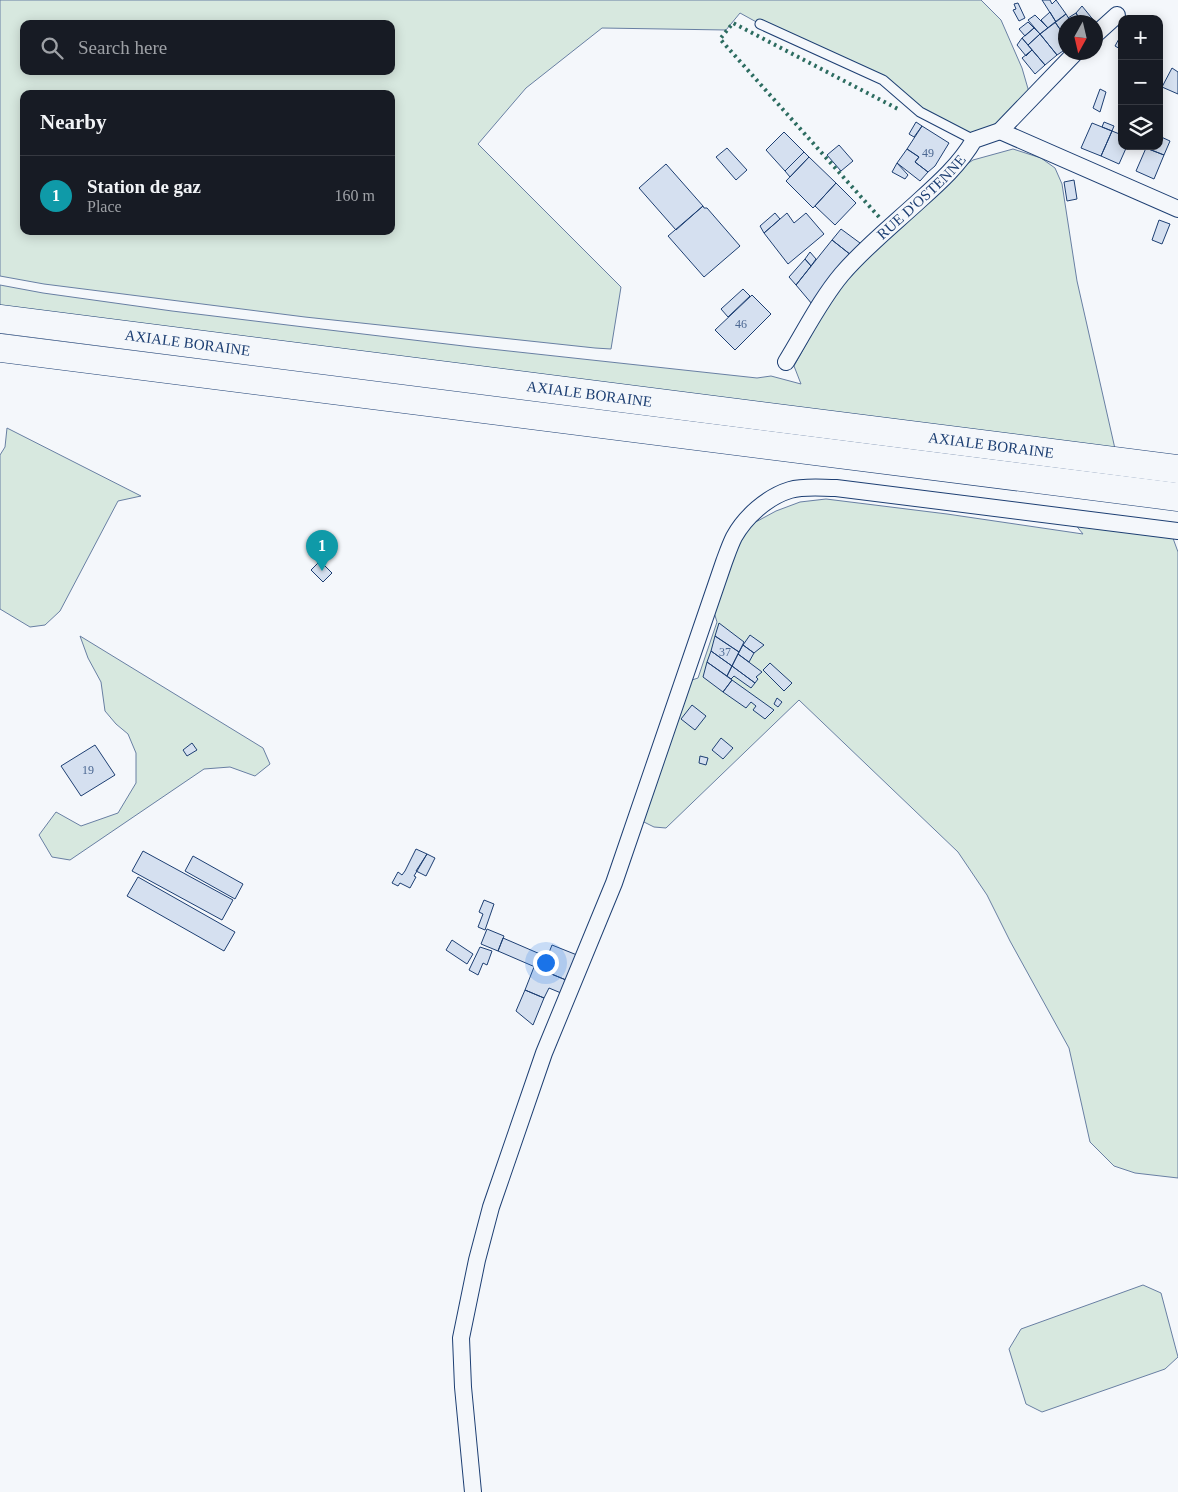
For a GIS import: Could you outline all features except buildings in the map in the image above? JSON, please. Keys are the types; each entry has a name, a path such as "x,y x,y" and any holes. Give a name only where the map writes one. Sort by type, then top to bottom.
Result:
{"highway":[{"name":"AXIALE BORAINE","path":"0,319 1178,469"},
{"name":"AXIALE BORAINE","path":"0,348 1165,495"}],"street":[{"path":"1103,27 1116,15"},
{"name":"RUE D'OSTENNE","path":"786,362 825,298 842,275 965,156 974,140 1000,132 1068,60"},
{"path":"1000,132 1178,209"},
{"path":"473,1492 463,1387 461,1338 477,1260 491,1207 544,1053 614,883 734,537 748,518 768,501 789,490 814,488 836,488 1174,531"}],"lane":[{"path":"760,24 883,80 920,112 974,140"}],"shaded area":[{"path":"0,0 981,0 1001,20 1022,68 1031,99 974,140 920,112 883,80 740,13 726,30 602,28 526,88 478,144 621,287 611,349 305,317 44,284 0,276"},
{"path":"1013,149 1041,158 1055,168 1062,184 1077,281 1118,462 0,319 0,285 172,311 472,347 757,378 771,376 801,384 794,366 817,324 825,298 961,168 973,160"},
{"path":"7,428 141,496 118,501 60,611 45,625 30,627 0,609 0,455 5,447"},
{"path":"826,499 1083,534 1070,518 1170,530 1178,552 1178,1178 1135,1173 1114,1166 1090,1142 1069,1048 987,895 958,852 799,700 666,828 654,827 642,821 689,681 698,678 717,622 713,609 741,535 752,524 776,511 800,502"},
{"path":"80,636 263,748 270,764 255,776 230,767 204,769 70,860 52,857 39,835 56,812 81,826 118,813 136,783 136,753 128,734 105,711 101,682 88,658"},
{"path":"1143,1285 1161,1293 1178,1357 1165,1369 1042,1412 1026,1404 1009,1349 1021,1329"}],"hedge":[{"path":"879,217 720,39 733,23 898,109"}],"place":[{"name":"Station de gaz","path":"322,571"}]}
